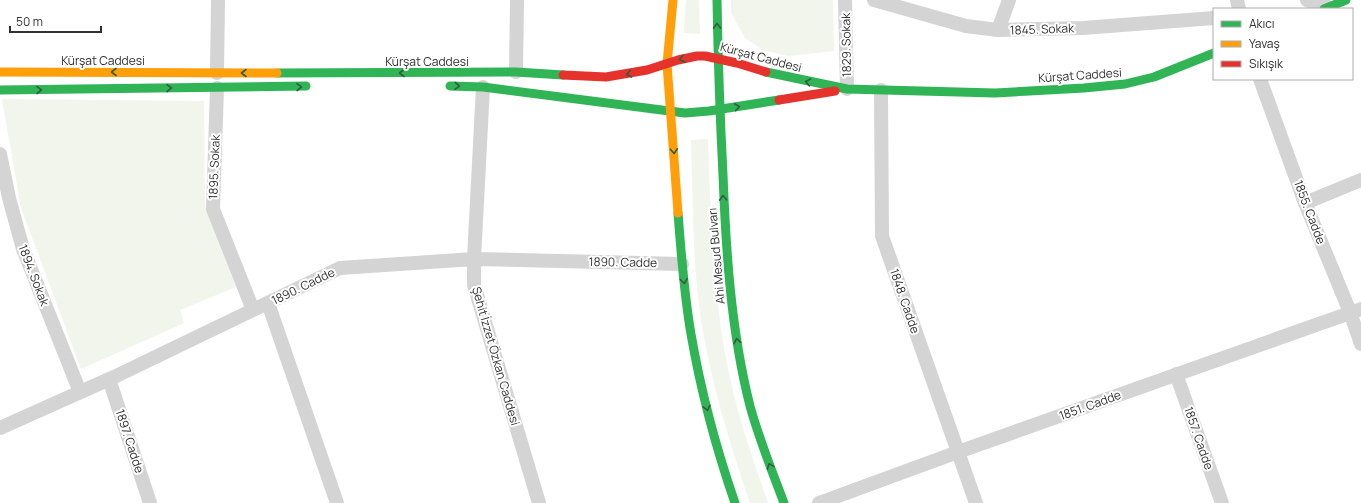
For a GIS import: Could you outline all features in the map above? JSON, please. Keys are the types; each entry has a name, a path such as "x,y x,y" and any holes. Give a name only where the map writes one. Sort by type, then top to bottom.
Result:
{"main road":[{"path":"673,0 667,64 682,264 691,334 703,393 735,503"},
{"name":"Ahi Mesud Bulvarı","path":"717,0 724,223 729,281 736,335 750,405 758,433 784,503"},
{"path":"1326,8 1346,0"},
{"name":"Kürşat Caddesi","path":"0,72 516,72 606,76 647,70 678,60 697,56 718,58 758,71 847,89 995,93 1125,84 1154,77 1213,53"},
{"name":"Kürşat Caddesi","path":"438,85 483,87 685,113 847,89"},
{"path":"0,90 313,86"}],"street":[{"path":"217,73 218,0"},
{"path":"516,72 517,0"},
{"name":"1829. Sokak","path":"845,0 847,89"},
{"name":"1845. Sokak","path":"874,0 966,26 998,30 1083,28 1213,18"},
{"path":"998,30 1009,0"},
{"path":"1307,0 1326,8"},
{"name":"1855. Cadde","path":"1260,80 1306,203 1356,310 1361,344"},
{"name":"Şehit İzzet Özkan Caddesi","path":"483,87 474,258 474,285 539,503"},
{"name":"1895. Sokak","path":"217,88 213,209 253,310"},
{"name":"1848. Cadde","path":"881,90 882,236 976,503"},
{"name":"1894. Sokak","path":"0,154 5,200 80,392"},
{"path":"1306,203 1361,180"},
{"name":"1890. Cadde","path":"0,428 110,379 340,268 474,258 682,264"},
{"path":"268,303 334,502"},
{"name":"1851. Cadde","path":"820,503 958,452 1356,310"},
{"name":"1857. Cadde","path":"1176,374 1222,503"},
{"name":"1897. Cadde","path":"110,379 150,503"}],"shaded area":[{"path":"686,0 699,0 700,34 684,33"},
{"path":"731,0 833,0 834,51 788,56 763,50 745,38 731,13"},
{"path":"2,99 204,101 205,206 236,287 180,310 184,323 81,369 21,208"},
{"path":"708,139 714,264 721,326 732,387 748,445 768,503 750,503 720,409 700,312 697,291 693,226 691,140"}],"traffic: fast":[{"path":"717,0 724,204 730,291 738,349 750,406 784,503"},
{"path":"1326,8 1346,0"},
{"path":"766,72 847,89 995,93 1125,84 1154,77 1213,53"},
{"path":"277,73 516,72 563,75"},
{"path":"0,90 306,86"},
{"path":"450,86 483,87 685,113 709,111 779,100"},
{"path":"678,213 685,289 699,377 710,420 735,503"}],"traffic: slow":[{"path":"673,0 667,64 678,213"},
{"path":"0,72 277,73"}],"traffic: jam":[{"path":"563,75 606,77 647,70 678,60 697,56 705,56 737,63 766,72"},
{"path":"779,100 835,91"}]}
